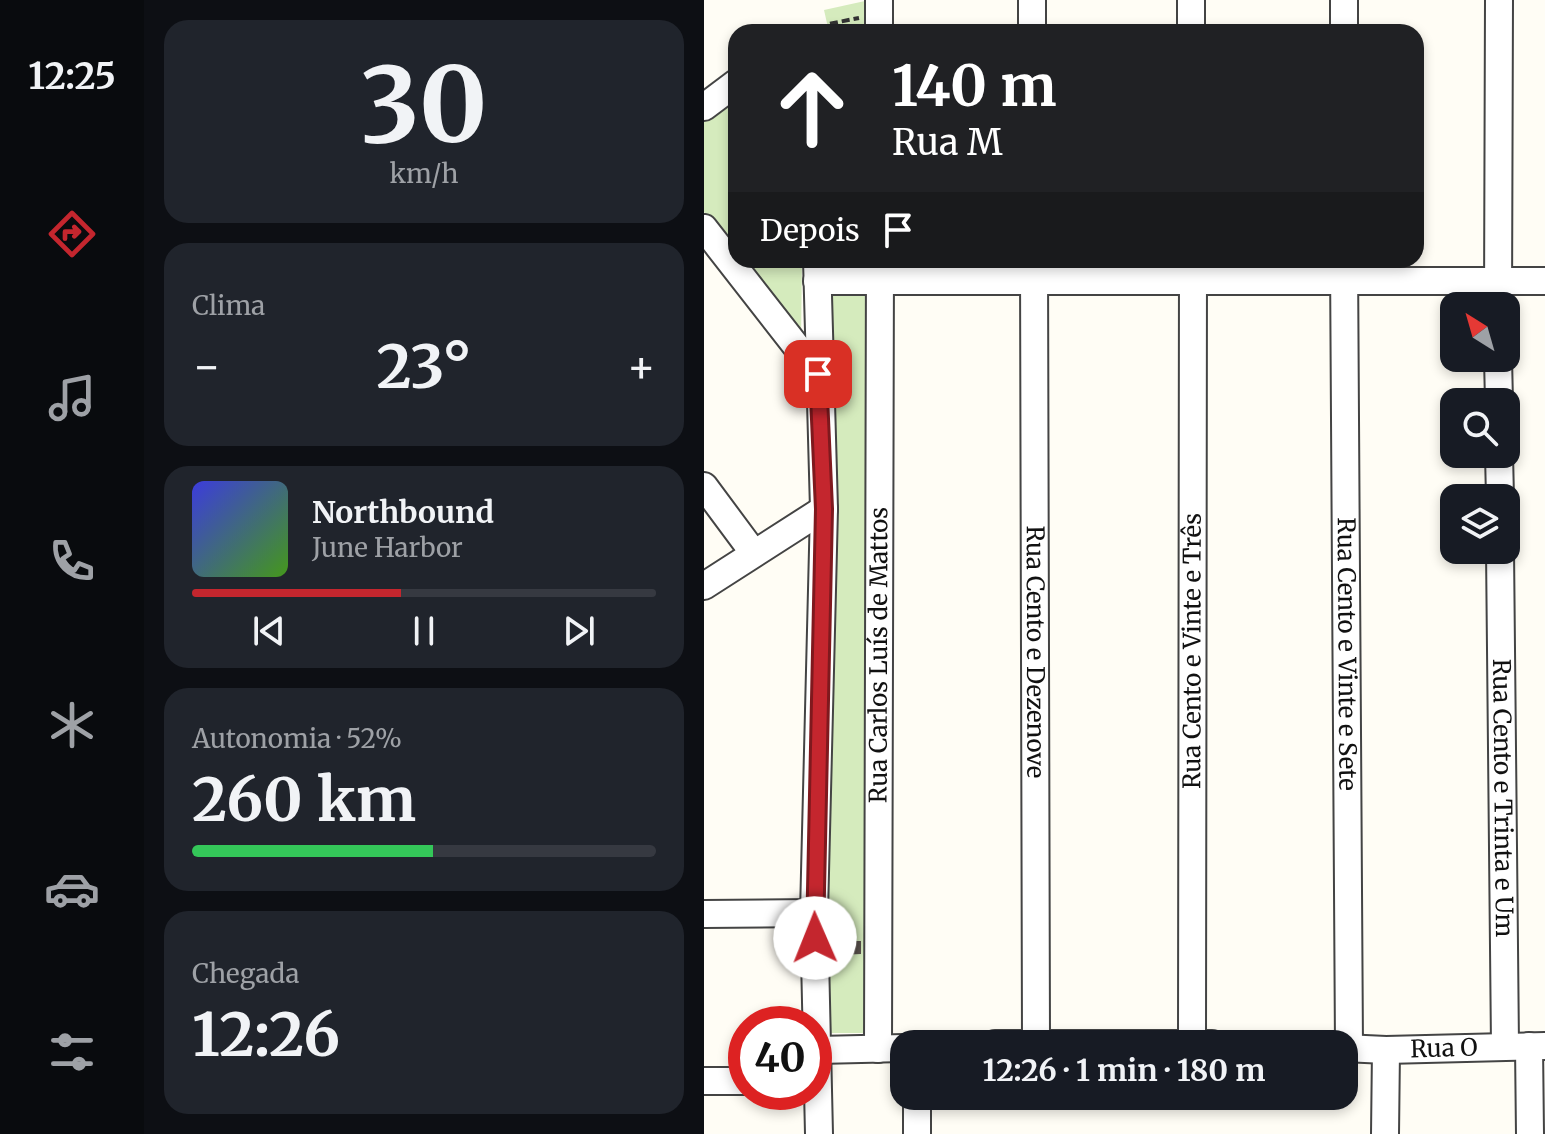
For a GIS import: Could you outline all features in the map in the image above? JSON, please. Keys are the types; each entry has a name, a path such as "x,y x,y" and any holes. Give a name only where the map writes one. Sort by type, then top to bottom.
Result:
{"street":[{"path":"1032,0 1032,24"},
{"path":"1191,0 1191,24"},
{"path":"1344,0 1344,24"},
{"path":"1498,292 1499,0"},
{"path":"704,107 728,89"},
{"path":"704,228 728,259"},
{"path":"735,268 818,374"},
{"name":"Rua Carlos Luís de Mattos","path":"880,269 891,1030"},
{"path":"817,1006 814,913 824,509 817,270 1344,272 1484,292"},
{"name":"Rua Cento e Dezenove","path":"1034,270 1036,1030"},
{"name":"Rua Cento e Vinte e Três","path":"1192,1030 1193,272"},
{"name":"Rua Cento e Vinte e Sete","path":"1344,272 1347,1030"},
{"path":"1505,292 1545,281"},
{"path":"704,486 753,552"},
{"path":"704,586 824,509"},
{"name":"Rua Cento e Trinta e Um","path":"1501,564 1530,1134"},
{"path":"704,914 814,913"},
{"name":"Rua O","path":"1358,1049 1526,1046"},
{"path":"832,1050 890,1048"},
{"path":"1385,1134 1386,1050"},
{"path":"704,1081 728,1081"},
{"path":"818,1110 819,1134"},
{"path":"917,1110 917,1134"}],"path":[{"path":"828,24 879,15"}],"green space":[{"path":"865,1 866,24 827,24 824,10"},
{"path":"728,96 728,245 704,212 704,113"},
{"path":"745,268 802,268 801,344"},
{"path":"867,295 867,1033 832,1033 832,1006 826,1006 826,296"}],"building":[{"path":"838,941 861,941 861,954 838,955"}],"route":[{"path":"815,938 824,509 818,374"}]}
